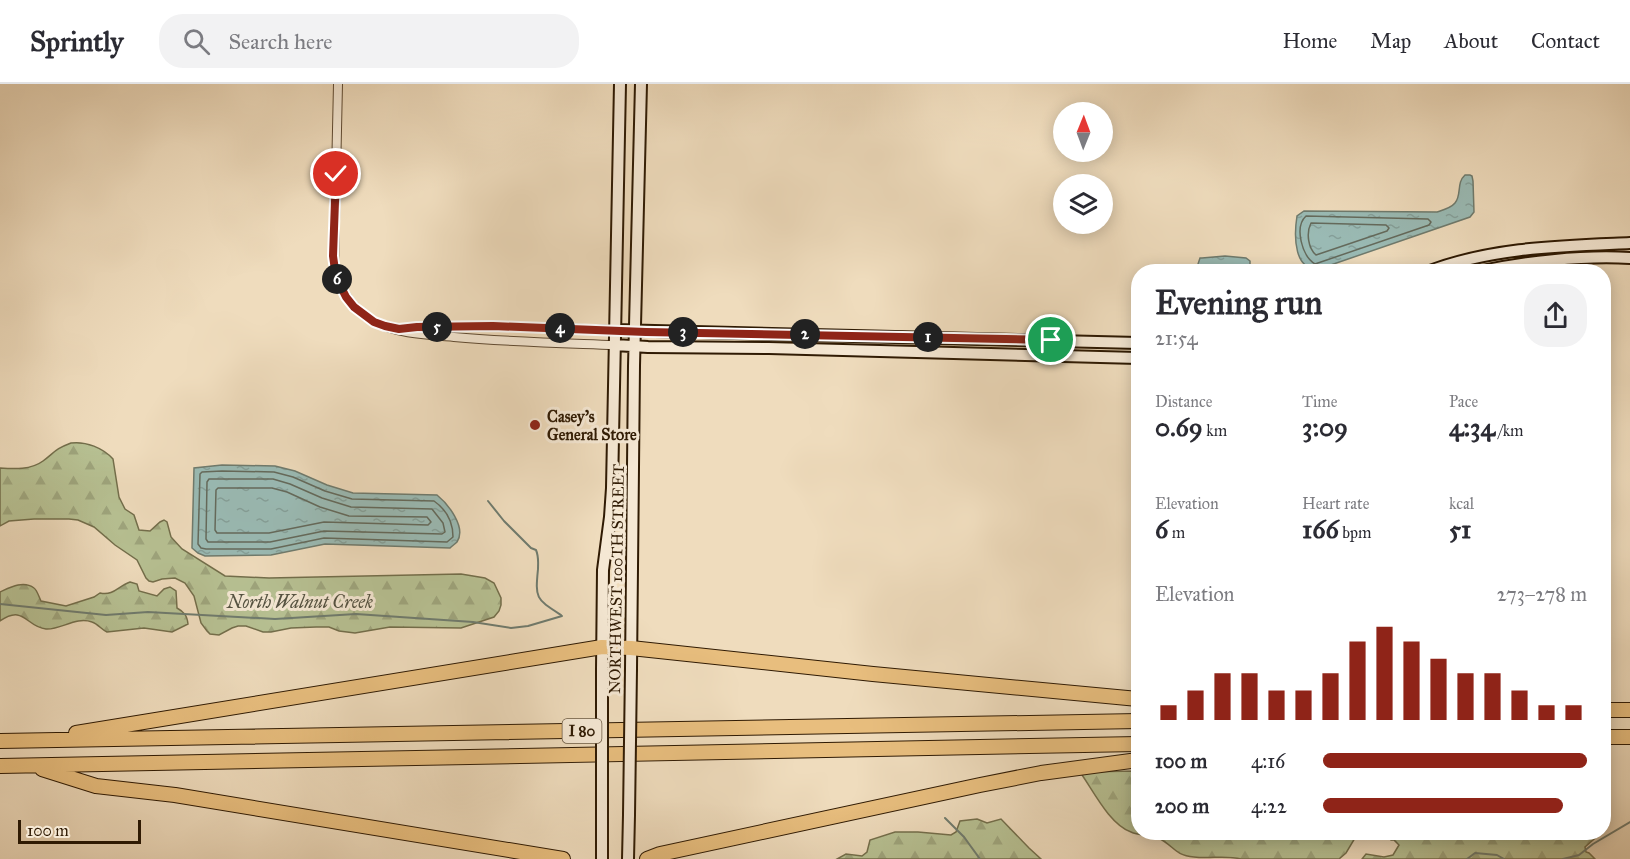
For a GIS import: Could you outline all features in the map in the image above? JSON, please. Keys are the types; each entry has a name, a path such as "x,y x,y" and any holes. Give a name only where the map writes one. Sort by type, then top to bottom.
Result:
{"highway":[{"path":"26,741 602,647 631,648 1131,698"},
{"path":"1611,710 1630,710"},
{"name":"I 80","path":"0,741 1131,721"},
{"path":"1611,737 1630,737"},
{"name":"I 80","path":"0,766 1131,744"},
{"path":"647,859 660,854 980,785 1041,773 1131,761"},
{"path":"31,766 96,786 176,795 563,859"}],"street":[{"path":"338,84 334,267 340,287 354,307 374,322 385,326 417,334 492,341 1131,358"},
{"name":"NORTHWEST 100TH STREET","path":"602,859 603,570 612,500 620,84"},
{"name":"NORTHWEST 100TH STREET","path":"628,859 641,84"},
{"path":"1447,264 1510,250 1630,243"},
{"path":"1510,250 1512,264 1630,258"},
{"path":"399,329 493,326 1131,343"},
{"path":"841,350 842,335"},
{"path":"1075,356 1076,341"}],"green space":[{"path":"71,443 94,446 113,459 119,497 125,509 134,515 139,530 150,531 164,520 167,522 171,537 182,549 225,576 269,578 461,574 485,578 494,583 501,598 499,611 494,617 461,628 390,627 355,633 329,627 291,628 263,632 246,626 238,626 219,635 210,634 201,623 194,596 185,583 175,578 149,581 137,560 94,527 69,519 9,521 0,526 0,468 17,469 33,466"},
{"path":"130,582 137,584 139,591 157,596 170,587 176,591 177,608 185,614 188,624 172,632 144,628 107,632 94,623 86,621 46,629 20,616 8,616 0,621 0,592 16,586 30,586 36,590 41,601 66,606 100,593 112,592"},
{"path":"1131,771 1131,832 1123,828 1109,814 1080,772"},
{"path":"977,819 987,823 1001,819 1041,859 837,859 846,854 862,856 867,852 870,840 895,832 951,835 956,832 960,821"},
{"path":"1161,840 1354,840 1346,853 1339,859 1241,859 1187,856"},
{"path":"1394,840 1593,840 1585,847 1586,852 1595,859 1362,859 1366,854 1384,857 1393,855 1399,845"}],"water":[{"path":"1465,175 1472,176 1474,212 1470,217 1334,264 1304,264 1301,259 1296,242 1296,224 1297,216 1304,211 1437,212 1455,203 1462,178"},
{"path":"1225,256 1246,258 1250,264 1198,264 1200,258"},
{"path":"222,465 275,466 295,471 353,493 437,495 446,504 458,523 459,536 457,542 450,548 325,544 271,555 205,556 192,548 194,468"}],"waterway":[{"path":"488,501 504,521 531,548 536,550 538,555 537,593 546,605 561,615"},
{"name":"North Walnut Creek","path":"0,604 106,615 148,612 275,619 356,614 473,622 511,628 528,626 562,616"},
{"name":"North Walnut Creek","path":"945,818 964,837 980,859"},
{"path":"1611,833 1630,822"},
{"path":"1563,859 1579,855 1600,840"},
{"path":"1467,859 1475,853 1497,855 1504,859"}],"place":[{"name":"Casey's General Store","path":"535,425"}],"route":[{"path":"336,174 333,256 336,277 354,307 374,322 385,326 399,329 493,326 646,332 1051,340"}]}
